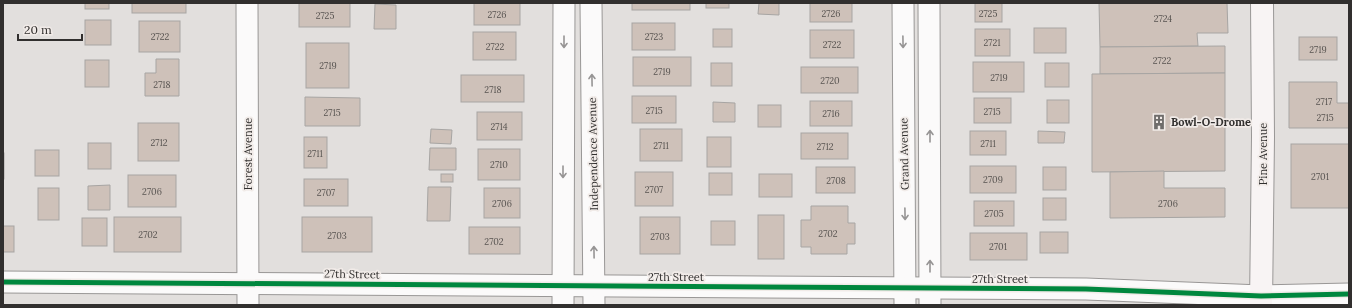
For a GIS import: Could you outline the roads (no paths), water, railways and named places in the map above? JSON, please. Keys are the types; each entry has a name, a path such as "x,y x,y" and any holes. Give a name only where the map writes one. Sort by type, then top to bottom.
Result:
{"main road":[{"name":"Pine Avenue","path":"1261,300 1263,137 1262,3"}],"street":[{"name":"Forest Avenue","path":"247,3 248,305"},
{"path":"562,296 564,3"},
{"name":"Independence Avenue","path":"591,3 594,296"},
{"name":"Grand Avenue","path":"903,3 905,297"},
{"path":"929,3 930,297"},
{"name":"27th Street","path":"3,282 248,283 562,296 930,297 1086,289 1261,300 1349,294"}],"place":[{"name":"Bowl-O-Drome","path":"1159,122"}]}
